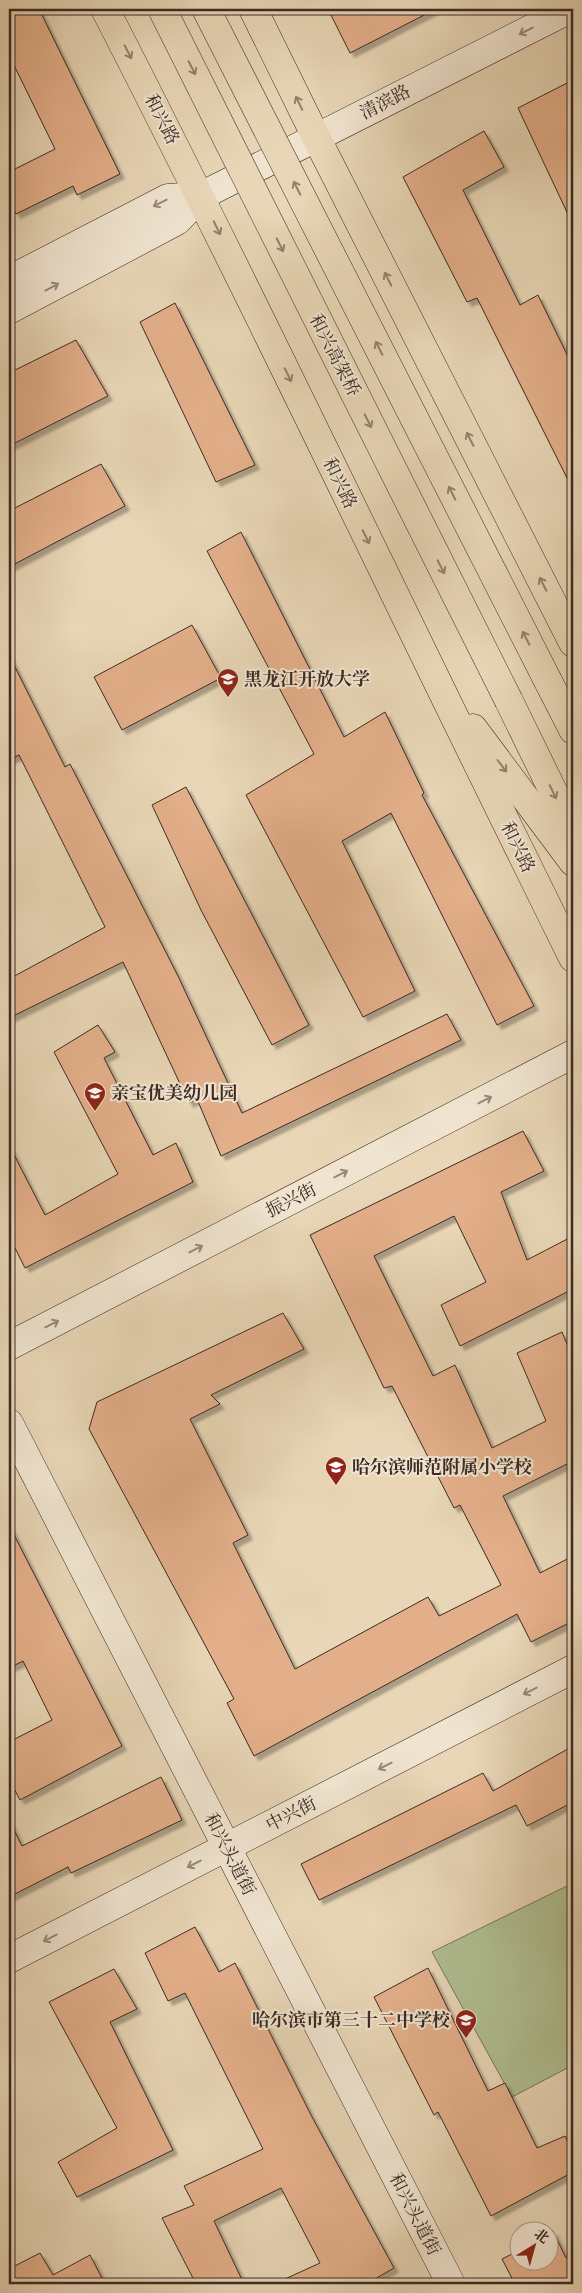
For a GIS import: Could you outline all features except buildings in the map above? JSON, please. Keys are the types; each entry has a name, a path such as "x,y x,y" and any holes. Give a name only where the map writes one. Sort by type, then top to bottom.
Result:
{"highway":[{"name":"和兴路","path":"105,9 201,196 573,958"},
{"name":"和兴高架桥","path":"162,9 573,832"},
{"path":"206,9 573,730"},
{"path":"253,9 573,643"},
{"path":"431,670 573,862"},
{"path":"548,681 573,715"}],"street":[{"name":"清滨路","path":"9,310 177,221 201,196 570,9"},
{"name":"清滨路","path":"9,280 168,198 201,196"},
{"name":"振兴街","path":"9,1346 573,1054"},
{"name":"和兴头道街","path":"9,1423 451,2284"},
{"name":"中兴街","path":"9,1959 573,1669"}],"green space":[{"path":"573,1883 573,2065 512,2097 432,1952"}],"place":[{"name":"黑龙江开放大学","path":"228,698"},
{"name":"亲宝优美幼儿园","path":"95,1112"},
{"name":"哈尔滨师范附属小学校","path":"336,1486"},
{"name":"哈尔滨市第三十二中学校","path":"466,2039"}]}
